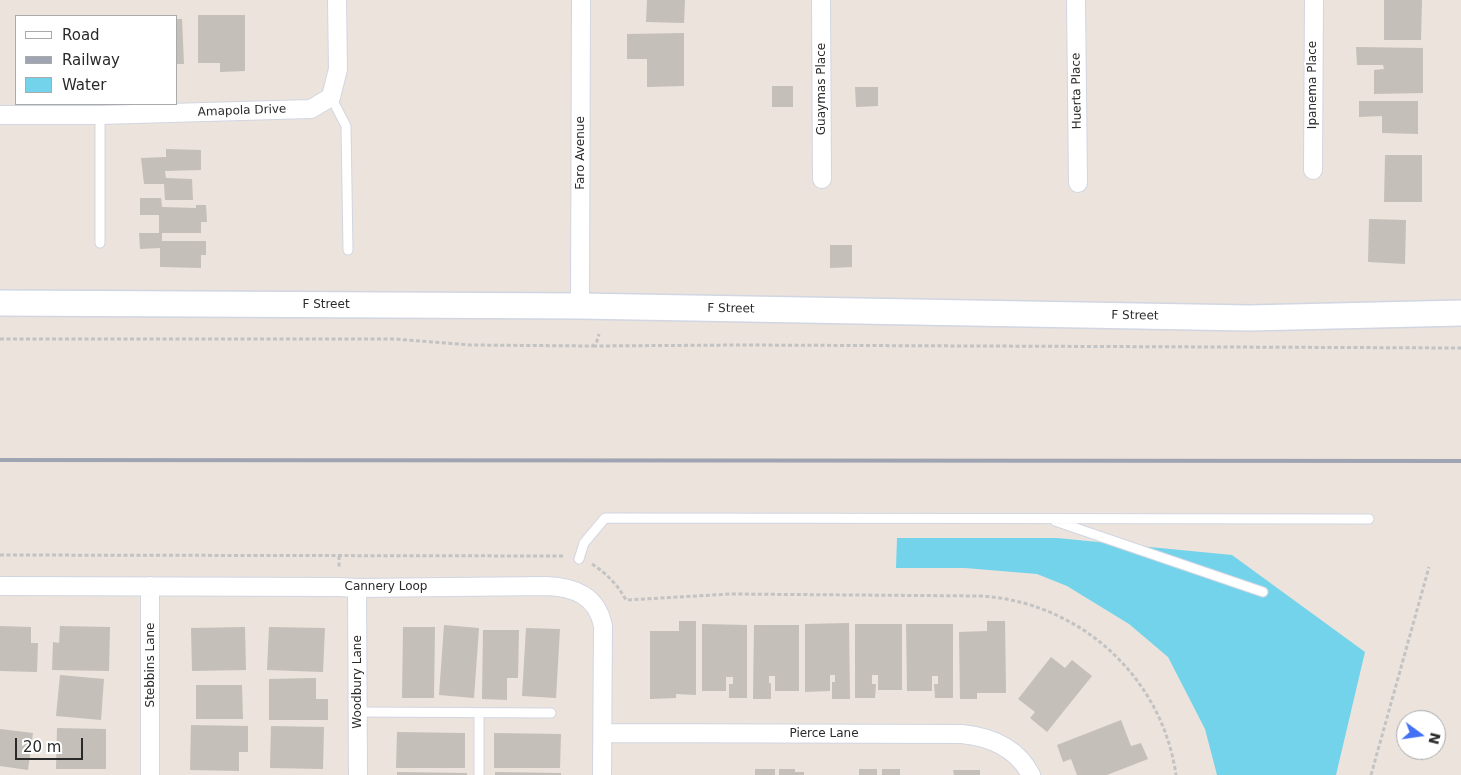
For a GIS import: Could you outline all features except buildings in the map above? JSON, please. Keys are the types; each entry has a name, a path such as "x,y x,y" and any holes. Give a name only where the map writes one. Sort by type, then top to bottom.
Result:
{"street":[{"path":"331,97 338,68 337,0"},
{"name":"Faro Avenue","path":"580,306 581,0"},
{"name":"Guaymas Place","path":"821,0 822,179"},
{"name":"Huerta Place","path":"1076,0 1078,183"},
{"name":"Ipanema Place","path":"1313,170 1314,0"},
{"name":"Amapola Drive","path":"0,115 100,115 311,109 331,97"},
{"name":"F Street","path":"0,303 580,306 1249,318 1461,313"},
{"name":"Cannery Loop","path":"0,586 357,588 546,586 568,589 586,596 598,608 603,626 602,775"},
{"name":"Stebbins Lane","path":"150,586 150,775"},
{"name":"Woodbury Lane","path":"357,588 358,775"},
{"name":"Pierce Lane","path":"603,732 962,734 980,736 996,742 1011,751 1024,763 1031,775"}],"lane":[{"path":"331,97 346,126 348,250"},
{"path":"100,115 100,243"},
{"path":"579,559 584,543 605,518 1369,519"},
{"path":"1048,518 1263,592"},
{"path":"358,712 551,713"},
{"path":"479,713 479,775"}],"path":[{"path":"593,346 597,342 598,334"},
{"path":"0,339 395,339 470,345 593,346 1461,348"},
{"path":"0,555 569,556 590,563 606,573 626,600 730,594 1002,597 1031,604 1056,614 1078,626 1103,644 1125,664 1148,697 1164,726 1174,756 1176,775"},
{"path":"339,556 340,574"},
{"path":"1371,775 1429,567"}],"water":[{"path":"897,538 1057,538 1232,555 1365,652 1336,775 1217,775 1205,729 1168,657 1129,624 1067,586 1037,574 965,568 896,568"}],"railway":[{"path":"0,460 1461,461"}]}
